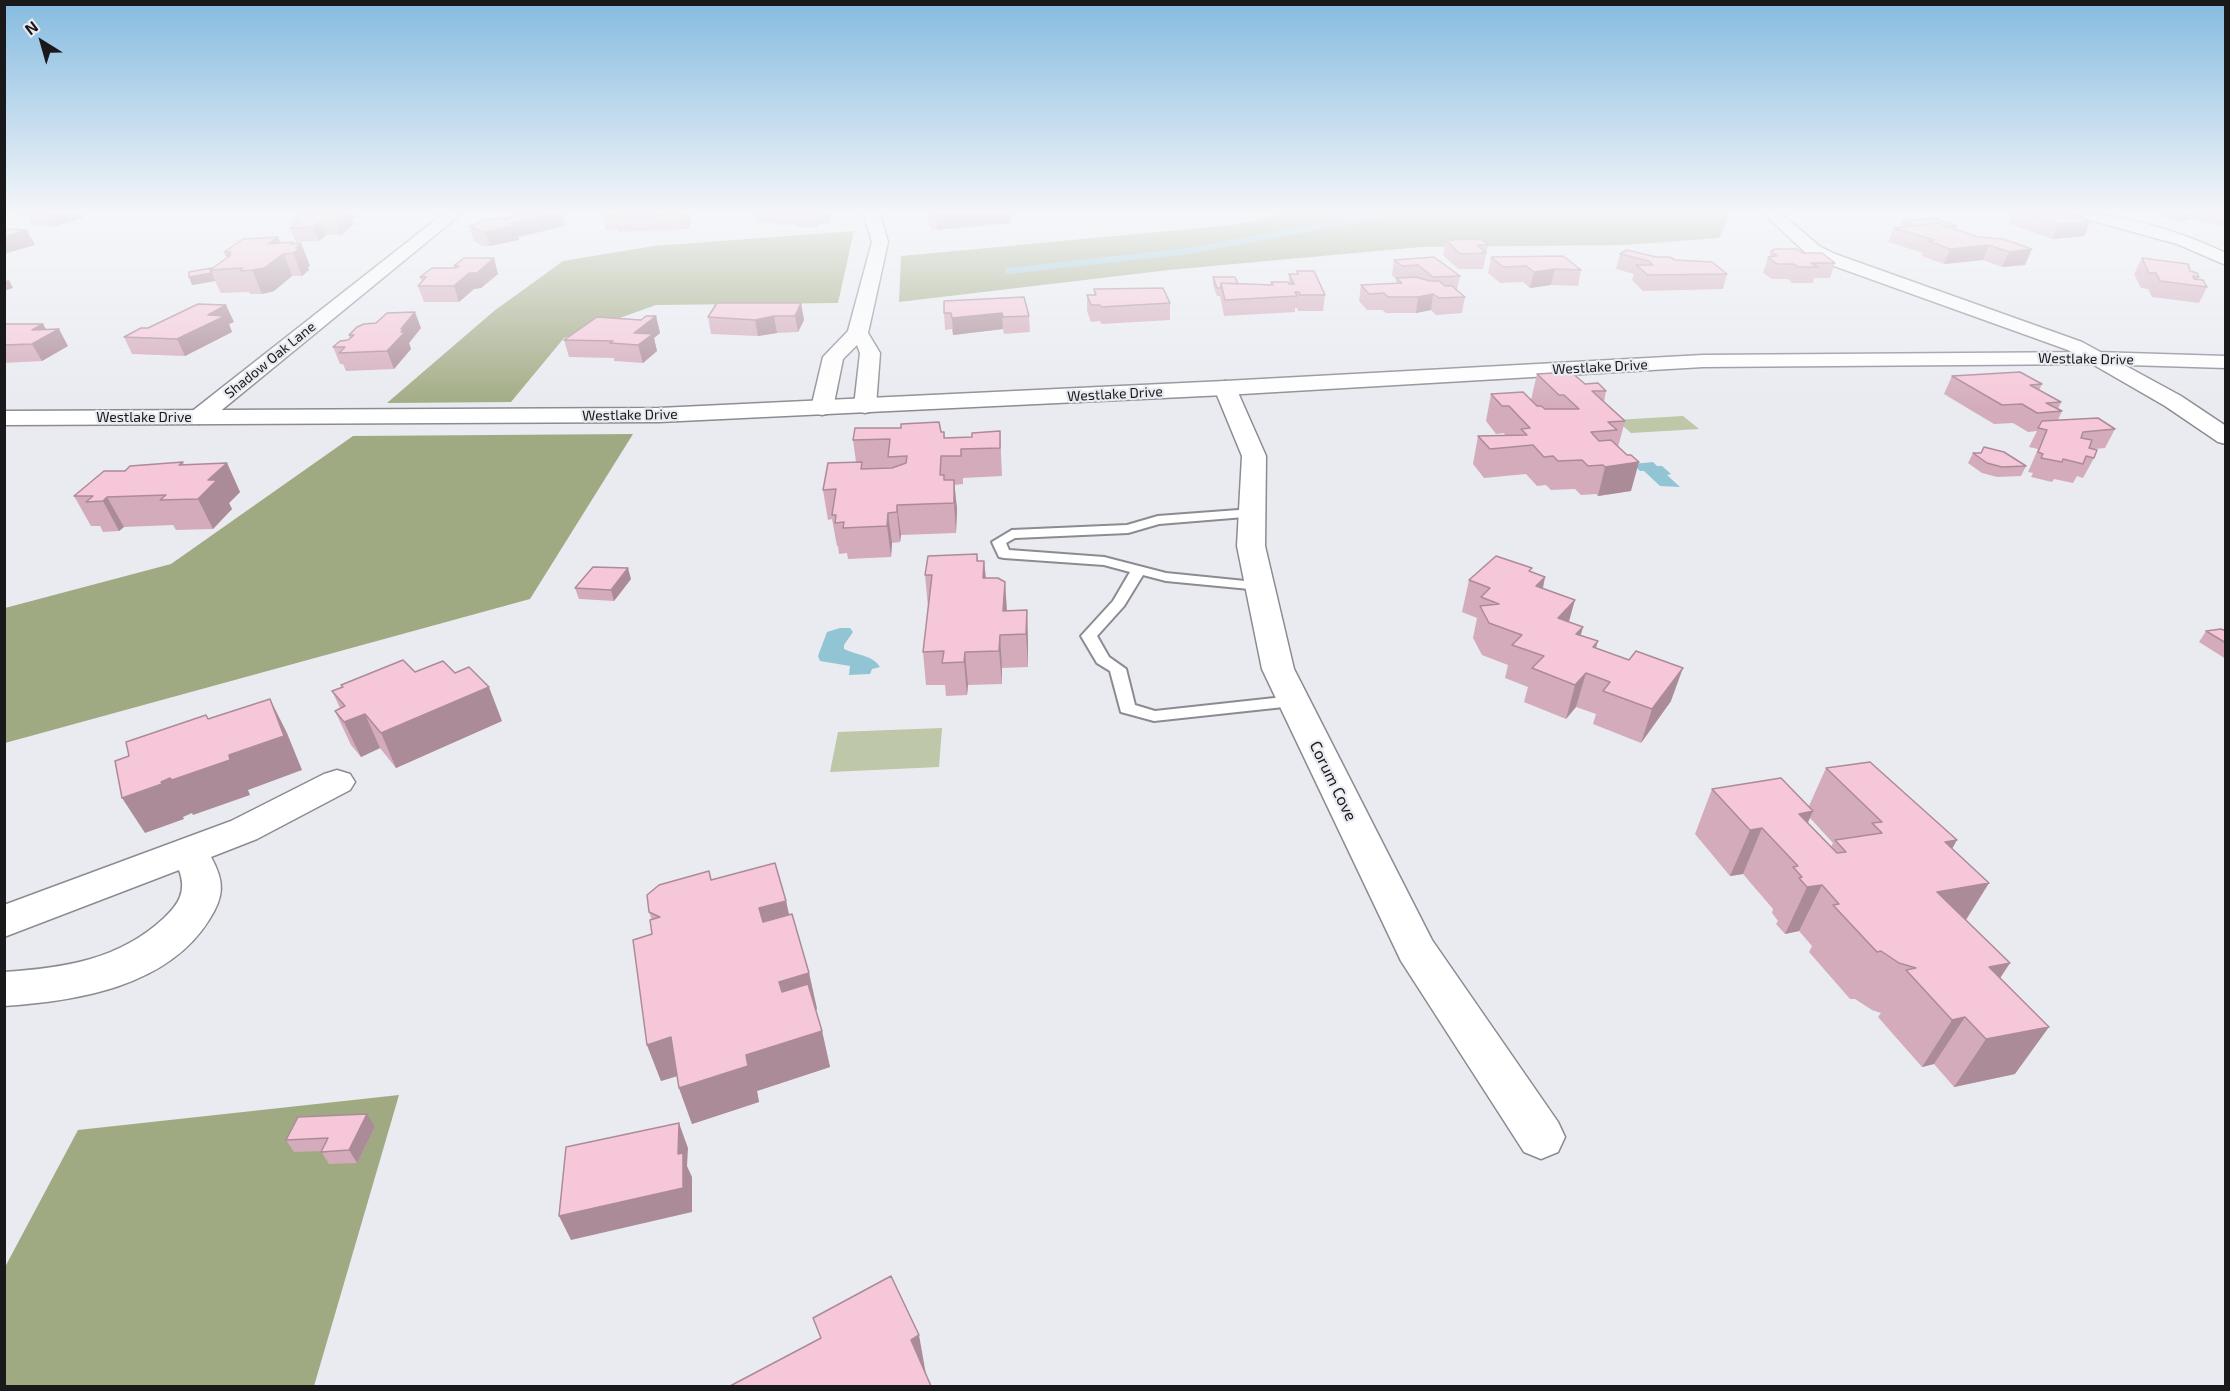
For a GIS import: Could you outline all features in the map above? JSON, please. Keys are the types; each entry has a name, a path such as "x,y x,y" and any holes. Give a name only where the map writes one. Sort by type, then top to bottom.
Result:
{"street":[{"name":"Shadow Oak Lane","path":"200,417 372,279"},
{"path":"822,408 833,357 858,333 871,279"},
{"path":"1889,279 2074,346 2173,401 2226,437"},
{"path":"858,333 870,353 865,406"},
{"name":"Westlake Drive","path":"4,418 564,416 822,408 1703,361 2095,358 2226,362"},
{"name":"Corum Cove","path":"1225,388 1254,456 1251,546 1278,669 1416,950 1541,1137"},
{"path":"4,922 244,830 337,782"},
{"path":"4,989 77,980 122,969 154,952 174,935 196,910 204,894 201,870 188,852"}],"lane":[{"path":"1252,513 1158,520 1128,529 1097,532 1012,534 999,542 1004,554 1104,561 1166,577 1260,586"},
{"path":"1138,571 1119,603 1089,636 1103,660 1118,669 1127,708 1154,717 1293,700"}],"green space":[{"path":"538,279 843,279 838,303 656,305 564,338 511,402 387,403 494,311"},
{"path":"900,279 1094,279 899,302"},
{"path":"1683,416 1699,429 1631,433 1616,420"},
{"path":"633,434 530,599 5,743 5,608 171,564 353,436"},
{"path":"942,728 939,767 830,772 838,732"},
{"path":"399,1095 314,1386 5,1386 5,1267 78,1130"}],"water":[{"path":"1653,462 1671,474 1667,475 1680,487 1660,486 1633,464"},
{"path":"850,628 853,632 844,645 844,649 873,660 880,667 872,669 870,674 849,675 850,666 820,661 818,656 827,632"}],"building":[{"path":"424,279 462,279 454,286 418,286"},
{"path":"1214,279 1236,279 1238,284 1221,283 1221,288 1217,288"},
{"path":"1291,279 1318,279 1325,295 1300,295 1299,292 1295,292 1297,296 1225,300 1221,283 1273,285 1271,282 1288,282 1294,284"},
{"path":"1397,279 1439,281 1445,286 1452,286 1465,297 1439,298 1433,294 1418,297 1388,297 1384,293 1369,294 1361,285 1402,283"},
{"path":"2159,279 2203,280 2207,287 2160,281"},
{"path":"1163,288 1170,303 1101,307 1091,305 1087,295 1096,295 1094,289"},
{"path":"1024,297 1029,316 1003,317 1002,313 952,318 951,313 944,313 944,301"},
{"path":"717,303 801,303 795,316 774,316 755,320 708,317"},
{"path":"198,304 226,305 208,315 225,316 177,339 124,337 141,328 148,328"},
{"path":"415,312 401,329 404,329 401,332 405,332 387,351 339,353 345,347 333,347 354,335 349,335 357,327 376,323 387,313"},
{"path":"646,316 656,316 634,333 653,334 638,345 610,343 613,341 564,340 597,317 641,320"},
{"path":"43,324 32,330 59,329 32,344 4,345 4,325"},
{"path":"1571,372 1585,384 1598,383 1606,391 1592,391 1625,421 1608,422 1617,430 1591,432 1599,441 1611,440 1627,455 1631,455 1639,462 1605,467 1603,465 1588,466 1582,460 1558,461 1553,456 1544,457 1533,445 1490,449 1478,436 1527,435 1521,429 1530,428 1509,406 1502,406 1491,394 1523,392 1537,406 1545,409 1579,409 1564,395 1559,395 1537,374"},
{"path":"2020,372 2042,384 2030,385 2061,402 2046,403 2062,411 2037,413 2022,404 2002,405 1952,376"},
{"path":"2098,418 2115,429 2083,432 2081,438 2092,440 2089,448 2097,450 2094,458 2086,456 2083,464 2063,459 2062,462 2041,458 2043,454 2038,452 2047,430 2038,428 2042,421"},
{"path":"939,422 944,438 972,437 972,433 1000,431 1000,448 961,449 961,456 941,456 940,475 944,475 944,480 954,480 954,503 897,505 897,512 888,513 887,526 843,528 844,522 835,523 836,515 832,515 836,489 823,490 828,463 862,462 861,469 892,468 906,463 907,456 888,457 890,439 853,440 855,428 901,428 901,424"},
{"path":"1984,447 2004,452 2026,466 2002,467 1987,463 1973,453 1981,453"},
{"path":"183,462 179,465 227,463 208,480 217,480 198,499 160,500 166,495 107,497 103,501 86,502 93,496 74,496 104,471 125,471 130,466"},
{"path":"977,554 977,561 984,561 983,578 998,578 1005,582 1003,611 1027,610 1026,634 1000,635 999,651 965,652 964,662 942,663 944,651 923,652 932,575 925,575 928,556"},
{"path":"1496,556 1532,568 1529,571 1545,577 1536,586 1575,600 1558,618 1583,627 1576,634 1598,641 1593,647 1629,660 1636,651 1683,668 1652,709 1603,691 1610,682 1586,673 1575,685 1532,668 1544,656 1512,645 1522,635 1489,623 1480,606 1499,604 1481,597 1490,588 1469,580"},
{"path":"593,567 628,568 611,590 575,588"},
{"path":"2221,629 2226,631 2226,643 2206,631"},
{"path":"403,660 415,672 443,661 455,673 469,667 489,687 381,733 365,714 344,722 335,711 345,706 332,691 343,687 341,685"},
{"path":"270,699 284,736 229,755 230,760 172,780 170,778 161,782 162,784 122,798 115,761 129,756 126,742 206,715 208,719"},
{"path":"1870,762 1957,840 1945,842 1989,883 1937,892 2010,963 1989,967 2049,1027 1986,1039 1965,1017 1952,1020 1906,970 1916,968 1899,963 1881,951 1877,952 1833,905 1839,904 1822,885 1807,887 1793,867 1798,866 1762,828 1750,830 1712,789 1781,778 1813,811 1799,814 1837,853 1846,852 1835,840 1882,833 1872,823 1882,822 1826,768"},
{"path":"775,863 786,901 759,908 763,922 792,914 809,973 779,982 782,992 808,984 822,1031 746,1055 748,1066 679,1088 671,1037 647,1045 633,940 652,934 650,920 660,917 649,912 647,895 659,885 709,871 711,880"},
{"path":"367,1114 349,1150 321,1152 328,1138 286,1140 298,1117"},
{"path":"679,1123 678,1154 683,1153 683,1188 559,1216 566,1147"},
{"path":"891,1276 919,1335 911,1340 931,1386 730,1386 821,1338 813,1318"}]}
